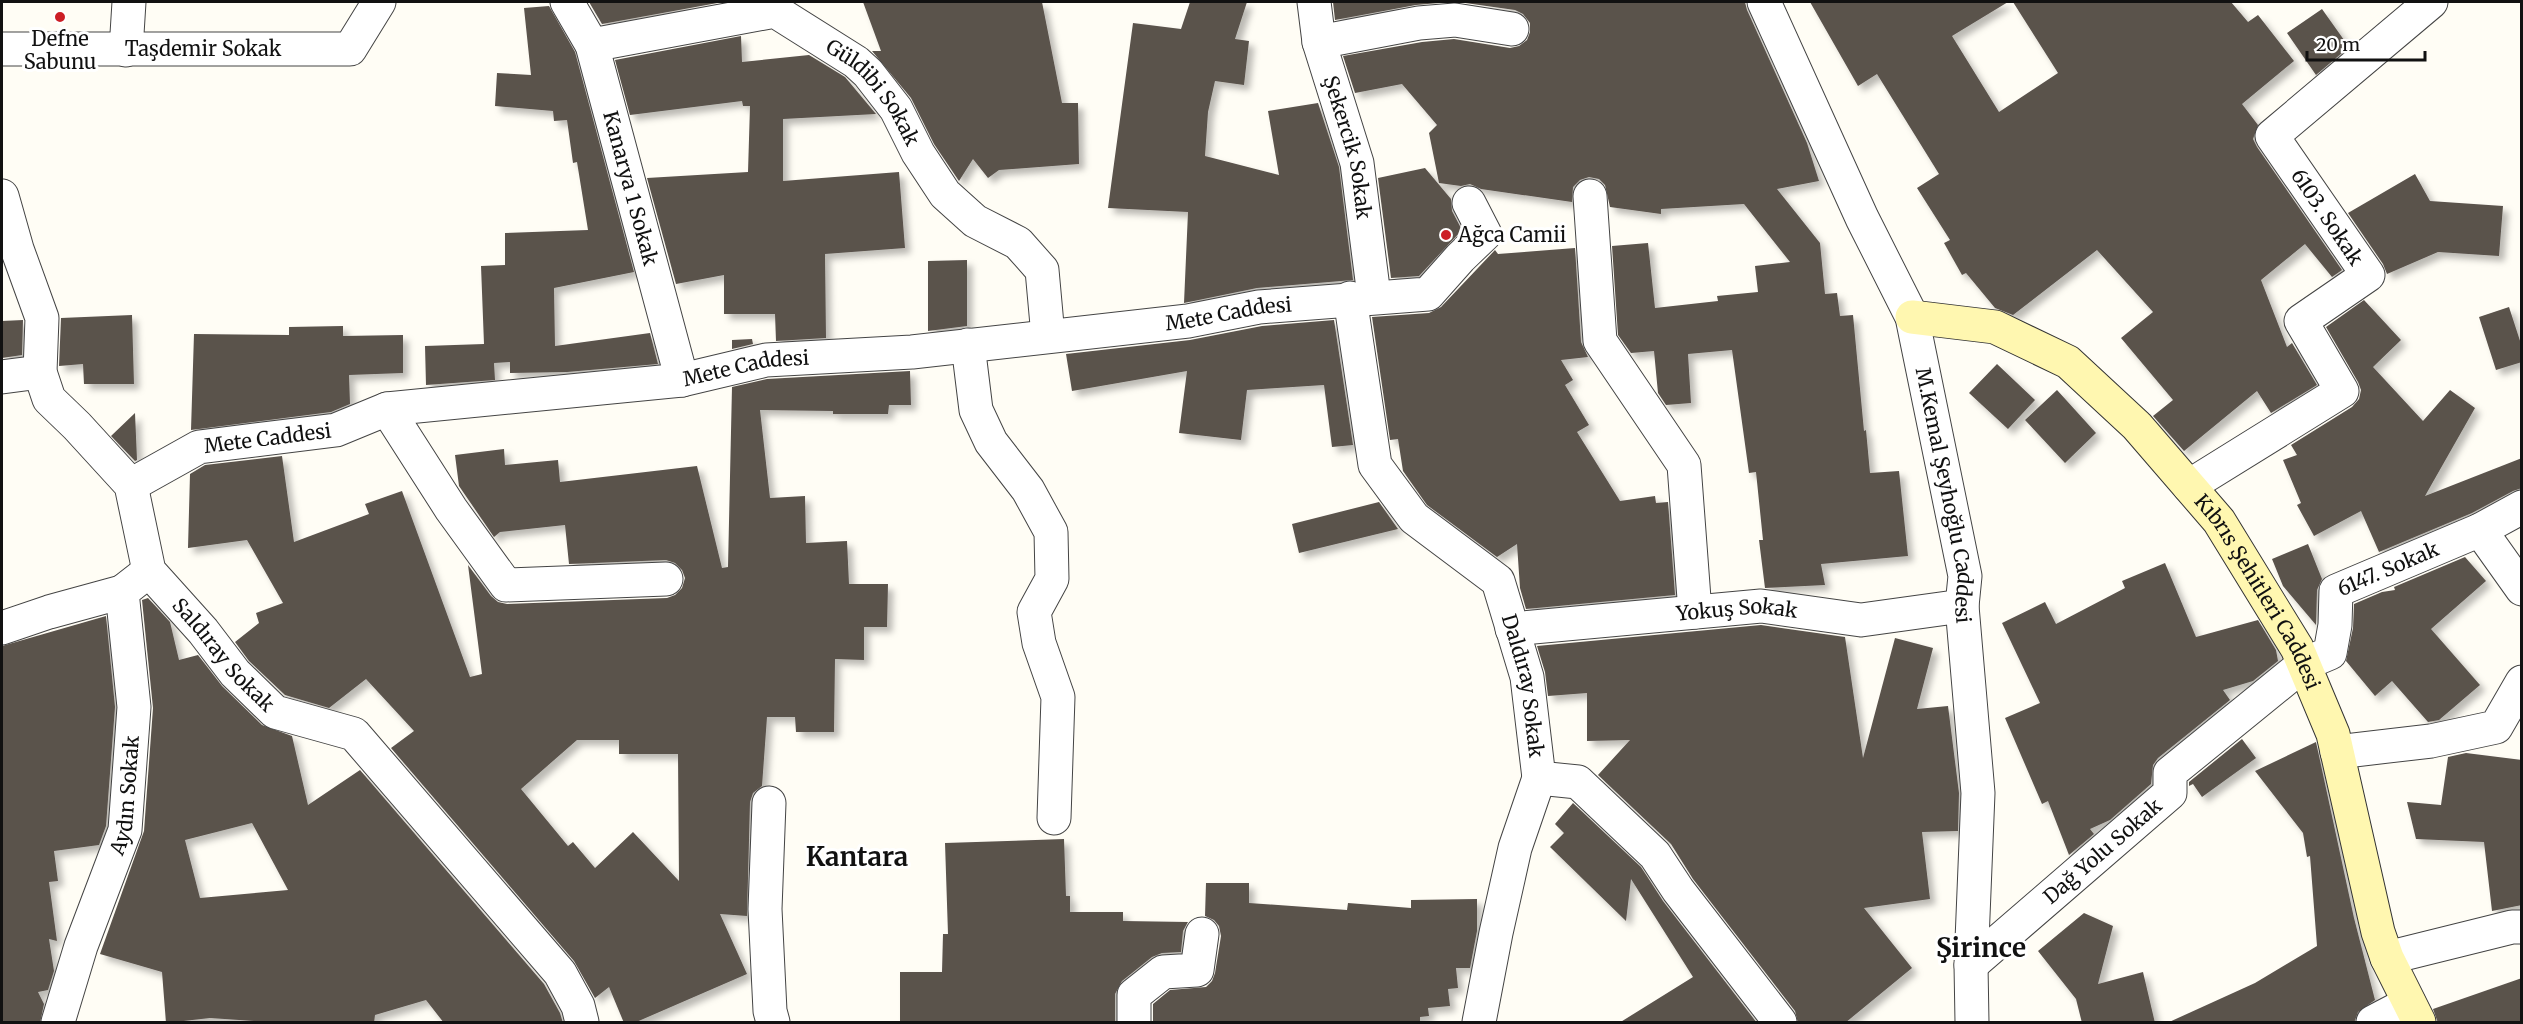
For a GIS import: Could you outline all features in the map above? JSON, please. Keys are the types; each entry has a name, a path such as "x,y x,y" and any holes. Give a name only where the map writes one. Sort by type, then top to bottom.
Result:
{"street":[{"path":"126,50 129,2"},
{"name":"Taşdemir Sokak","path":"2,49 350,49 378,2"},
{"name":"Kanarya 1 Sokak","path":"567,2 592,45 682,380"},
{"name":"Şekercik Sokak","path":"1314,2 1319,42 1357,163 1362,298"},
{"name":"M.Kemal Şeyhoğlu Caddesi","path":"1764,2 1862,218 1912,317 1965,576 1962,606 1978,793 1971,965 1972,1023"},
{"name":"6103. Sokak","path":"2188,486 2342,391 2301,321 2367,275 2272,136 2431,2"},
{"name":"Güldibi Sokak","path":"592,45 776,6 856,62 868,73 896,109 918,153 945,194 975,221 1018,243 1042,270 1048,336"},
{"path":"1319,42 1419,23 1455,20 1512,29"},
{"path":"2,196 17,249 42,318 40,372 49,399 131,485 149,571 122,592 2,628"},
{"path":"1590,196 1600,341 1684,465 1695,612"},
{"name":"Mete Caddesi","path":"131,485 199,447 336,430 387,409 682,380 766,360 912,352 1188,321 1259,307 1428,294 1485,234 1469,203"},
{"name":"Daldıray Sokak","path":"1362,298 1375,465 1414,518 1498,581 1527,677 1539,778 1578,782 1655,855 1678,890 1780,1023"},
{"name":"Kıbrıs Şehitleri Caddesi","path":"1912,317 1995,327 2068,362 2137,426 2219,521 2297,648 2333,734 2378,932 2387,958 2414,1013"},
{"path":"968,345 976,410 991,442 1028,490 1051,532 1052,579 1034,612 1039,643 1058,696 1054,818"},
{"path":"2,377 40,372"},
{"path":"387,409 451,509 506,585 666,579"},
{"name":"6147. Sokak","path":"2304,664 2330,653 2335,626 2336,591 2480,530 2522,507"},
{"path":"2480,530 2522,589"},
{"name":"Saldıray Sokak","path":"149,571 204,631 235,673 275,712 354,734 560,974 578,1006 582,1023"},
{"name":"Aydın Sokak","path":"58,1023 81,946 126,830 134,707 122,592"},
{"name":"Yokuş Sokak","path":"1512,629 1761,606 1862,620 1962,606"},
{"name":"Dağ Yolu Sokak","path":"1971,965 2170,794 2170,773 2304,664"},
{"path":"2337,752 2431,741 2496,727 2522,682"},
{"path":"1479,1023 1515,848 1539,778"},
{"path":"769,803 765,909 770,1011 773,1023"},
{"path":"2387,958 2512,927 2522,927"},
{"path":"1134,1023 1134,995 1163,972 1197,970 1202,934"},
{"path":"2373,1023 2414,1013"}],"building":[{"path":"589,2 723,2 602,24"},
{"path":"863,2 1042,2 1062,103 1078,103 1079,164 999,170 988,178 973,159 959,181 934,144 911,98 872,51 881,51"},
{"path":"1190,2 1247,2 1235,39 1249,41 1244,85 1215,81 1208,112 1205,156 1279,175 1268,111 1318,103 1339,167 1353,280 1257,288 1184,303 1188,212 1108,208 1133,23 1181,29"},
{"path":"1333,2 1451,2 1416,5 1335,20"},
{"path":"1458,2 1745,2 1807,143 1819,181 1777,189 1820,243 1825,294 1837,293 1840,316 1853,315 1870,473 1899,471 1908,556 1821,564 1825,585 1765,588 1759,540 1763,540 1756,472 1749,473 1732,350 1688,354 1691,403 1666,405 1658,393 1654,351 1631,353 1618,335 1612,246 1648,243 1655,308 1718,301 1717,296 1758,292 1755,266 1790,262 1744,204 1661,209 1661,214 1610,207 1605,185 1599,179 1589,177 1580,180 1573,187 1572,202 1481,189 1470,184 1461,186 1439,183 1429,133 1437,125 1402,84 1355,93 1343,56 1422,42 1454,39 1510,48 1519,46 1527,40 1530,23 1523,14 1515,10"},
{"path":"1810,2 2008,2 1952,36 1999,112 2058,73 2013,2 2231,2 2248,22 2258,15 2294,61 2242,104 2258,125 2253,139 2342,270 2332,277 2305,244 2261,280 2287,347 2292,343 2317,385 2271,413 2257,391 2184,451 2153,416 2173,400 2121,338 2153,312 2097,250 2013,315 1995,308 1966,273 1962,275 1944,243 1950,240 1917,188 1939,174 1877,74 1858,86"},
{"path":"549,6 575,52 634,272 554,288 555,346 650,333 658,364 567,372 510,373 510,362 494,363 495,380 426,385 425,346 484,344 481,266 505,265 505,233 588,230 577,162 573,163 567,120 554,121 553,111 495,106 497,73 531,75 524,8"},
{"path":"2322,9 2349,47 2316,75 2287,33"},
{"path":"741,36 742,62 809,55 845,77 876,114 783,119 783,181 899,172 905,248 825,254 826,338 776,341 775,314 724,314 724,275 676,284 647,178 748,172 750,106 743,106 742,101 630,115 615,60"},
{"path":"1425,168 1451,199 1452,211 1462,230 1419,276 1391,278 1378,178"},
{"path":"2415,174 2430,201 2503,206 2499,256 2438,252 2387,274 2383,264 2348,213"},
{"path":"1575,248 1581,342 1588,357 1561,360 1573,380 1565,385 1589,425 1577,432 1620,501 1655,496 1656,503 1668,502 1675,595 1526,609 1520,588 1517,544 1497,557 1427,505 1403,471 1398,439 1390,440 1372,317 1429,313 1441,307 1495,250 1498,254"},
{"path":"967,260 967,326 928,331 928,261"},
{"path":"2364,300 2401,340 2373,367 2423,421 2450,390 2475,408 2425,496 2522,458 2522,488 2472,513 2379,552 2361,511 2314,536 2297,505 2301,503 2283,460 2297,455 2291,445 2352,407 2359,399 2361,390 2358,382 2326,327"},
{"path":"2509,307 2522,347 2522,362 2496,370 2479,317"},
{"path":"132,315 134,384 84,384 83,364 59,366 61,318"},
{"path":"23,320 22,355 2,358 2,321"},
{"path":"1334,320 1353,445 1332,447 1324,385 1247,390 1241,440 1179,433 1187,371 1072,391 1066,354 1190,340 1262,326"},
{"path":"343,326 343,336 403,335 403,373 349,375 350,404 331,412 191,430 194,334 289,335 289,327"},
{"path":"752,339 753,344 732,349 732,340"},
{"path":"1997,364 2035,400 2008,429 1969,393"},
{"path":"910,371 911,405 889,405 888,414 760,410 770,498 805,496 806,543 847,541 849,584 888,584 887,627 864,627 864,660 835,659 834,732 796,732 795,717 767,717 762,786 753,793 750,802 747,916 720,914 747,974 634,1023 624,1023 609,987 595,998 574,961 391,748 414,731 366,679 329,708 285,695 249,661 235,642 259,623 256,613 283,603 247,540 188,548 190,474 205,465 282,456 294,542 369,514 365,504 402,491 470,677 482,674 468,565 491,596 498,602 507,604 667,598 675,595 682,588 685,578 682,570 675,563 666,560 569,564 565,525 500,532 494,537 459,486 455,455 504,449 505,465 558,460 560,482 697,466 722,568 728,567 732,387 767,379","holes":["577,740 619,740 619,754 678,754 679,881 633,832 595,868 573,842 568,846 521,789"]},
{"path":"2057,390 2096,433 2065,463 2025,420"},
{"path":"135,413 137,460 135,461 111,436"},
{"path":"1379,502 1398,529 1299,553 1292,524"},
{"path":"2308,544 2322,579 2317,590 2316,625 2283,586 2272,559"},
{"path":"2465,557 2486,581 2431,629 2480,685 2439,720 2428,722 2392,681 2375,696 2346,661 2353,628 2354,604 2382,592 2395,590 2394,587"},
{"path":"2165,563 2196,637 2258,620 2276,650 2278,661 2253,681 2223,690 2230,700 2158,758 2153,765 2151,784 2110,820 2090,829 2094,834 2069,855 2048,801 2042,804 2005,718 2040,703 2002,623 2045,602 2056,624 2125,588 2122,581"},
{"path":"148,598 170,622 179,660 198,655 222,686 262,725 292,736 308,805 360,770 544,984 563,1023 444,1023 426,1000 375,1015 374,1023 283,1023 210,1018 166,1023 162,972 100,954 144,831 153,708 142,600","holes":["252,823 288,890 200,898 185,840"]},
{"path":"106,616 115,707 106,826 99,845 54,851 58,881 49,882 57,941 49,939 54,971 48,990 38,992 44,1004 40,1023 2,1023 2,646"},
{"path":"1761,625 1845,637 1863,758 1895,638 1933,648 1917,709 1948,706 1959,793 1958,831 1922,832 1930,899 1864,908 1912,968 1845,1023 1798,1023 1795,1011 1693,879 1671,844 1598,775 1630,740 1587,741 1587,693 1548,696 1545,672 1537,646"},
{"path":"2242,739 2256,758 2202,797 2193,784 2189,786 2189,782"},
{"path":"2316,742 2354,918 2375,1000 2358,1012 2354,1023 2167,1023 2255,983 2317,946 2310,856 2307,857 2303,833 2255,771"},
{"path":"2466,753 2522,760 2522,905 2492,911 2484,842 2416,839 2407,802 2441,805 2448,757"},
{"path":"1573,803 1641,867 1663,901 1757,1023 1619,1023 1693,977 1631,879 1626,921 1550,847 1564,833 1555,824"},
{"path":"1064,839 1066,896 1070,896 1070,912 1123,912 1123,921 1188,922 1183,931 1181,952 1162,953 1152,957 1122,981 1115,994 1115,1023 900,1023 900,972 942,972 943,934 948,934 945,843"},
{"path":"1206,883 1249,883 1249,903 1347,910 1348,903 1411,908 1411,900 1477,899 1477,931 1470,968 1456,968 1458,988 1448,989 1450,1006 1428,1008 1429,1016 1420,1017 1420,1023 1153,1023 1153,1004 1170,990 1206,987 1212,981 1221,936 1219,926 1214,920 1205,916"},
{"path":"2084,913 2113,926 2098,984 2143,972 2155,1023 2082,1023 2076,999 2038,951"},
{"path":"2522,978 2522,1023 2438,1023 2433,1009"}],"place":[{"name":"Defne Sabunu","path":"60,17"},
{"name":"Ağca Camii","path":"1446,235"}],"district":[{"name":"Kantara","path":"857,857"},
{"name":"Şirince","path":"1981,948"}]}
